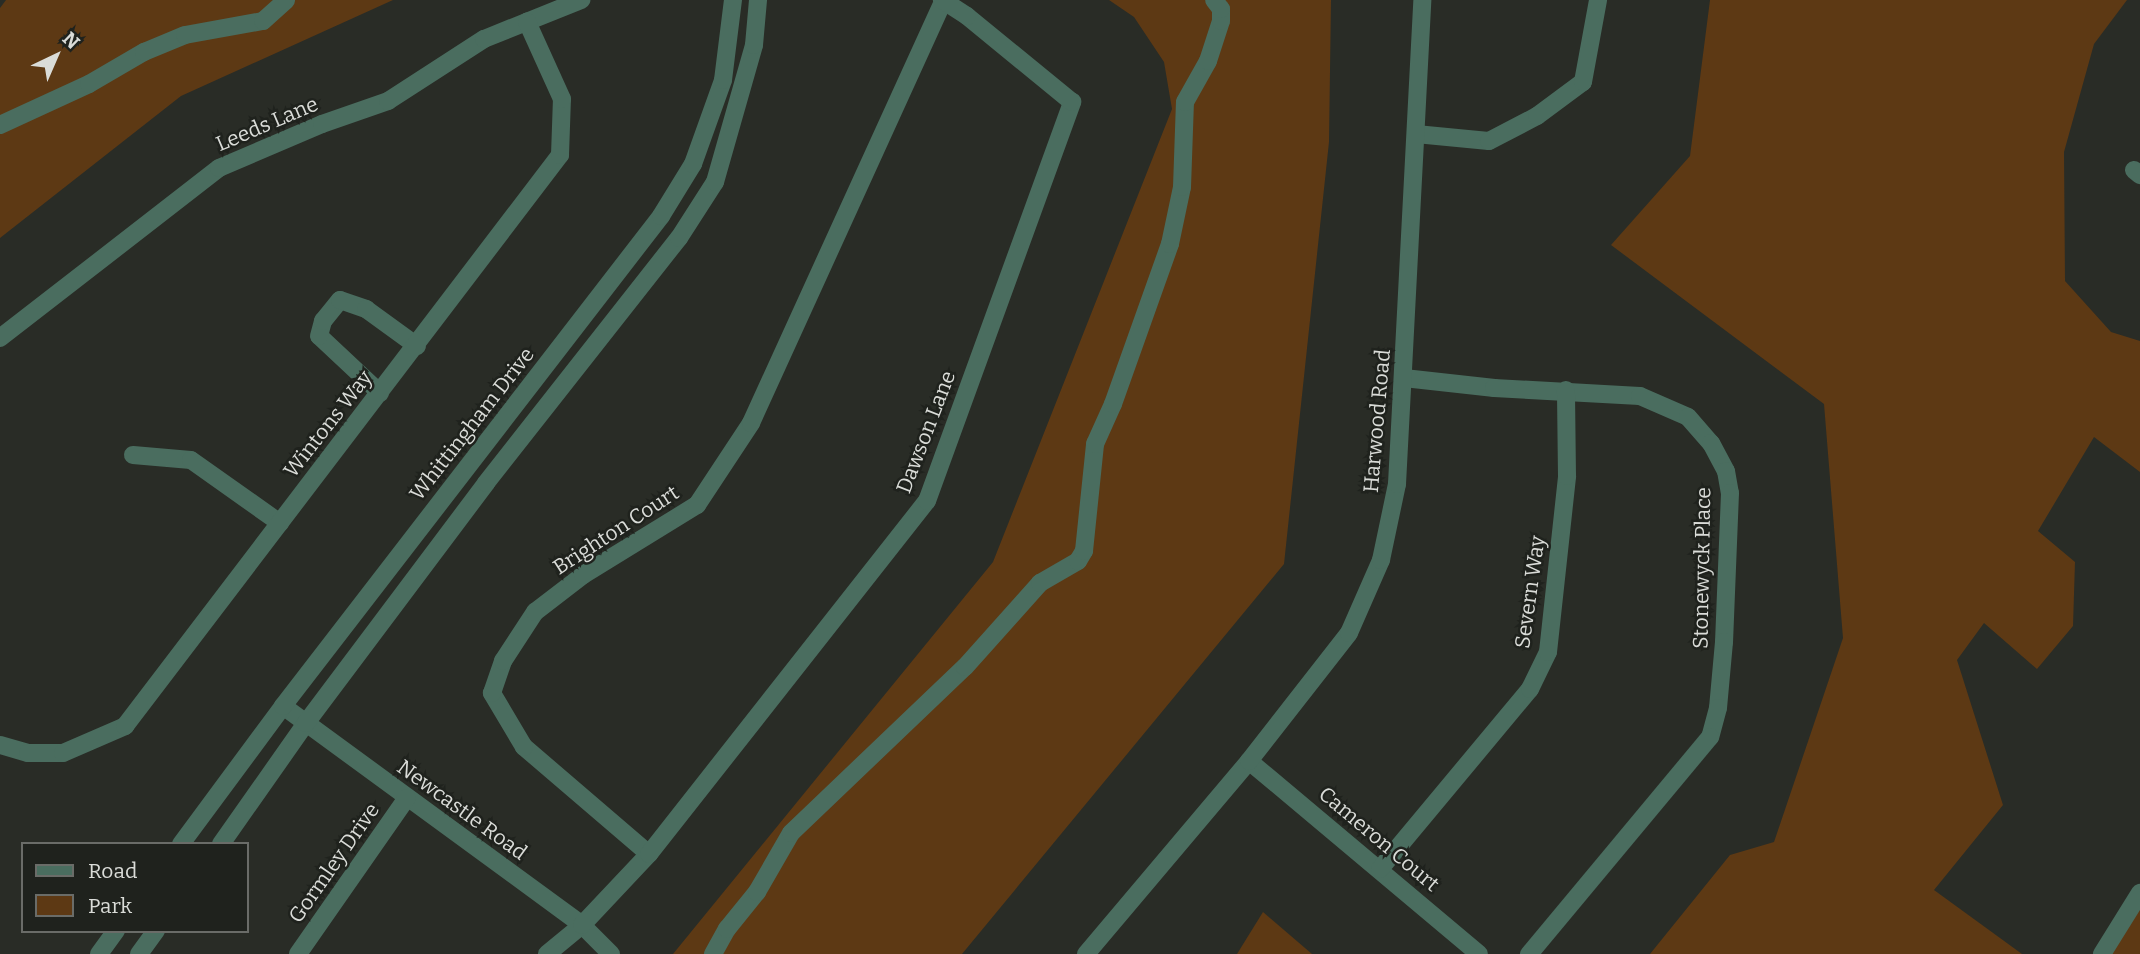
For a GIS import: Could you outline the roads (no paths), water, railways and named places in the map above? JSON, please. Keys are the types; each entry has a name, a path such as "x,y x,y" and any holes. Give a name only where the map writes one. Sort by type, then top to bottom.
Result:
{"street":[{"path":"0,125 89,84 144,52 185,35 263,21 286,0"},
{"name":"Leeds Lane","path":"0,338 219,168 322,124 388,102 484,39 581,0"},
{"name":"Whittingham Drive","path":"182,842 283,706 661,216 693,164 723,79 733,0"},
{"path":"222,842 306,723 486,483 650,277 715,182 751,59 758,0"},
{"name":"Brighton Court","path":"649,854 524,747 492,693 503,661 535,612 583,575 697,505 751,423 942,0"},
{"name":"Dawson Lane","path":"582,925 649,854 927,500 1072,102 967,16 942,0"},
{"path":"713,954 727,929 757,892 791,833 965,667 1040,583 1078,561 1084,551 1095,443 1113,404 1130,349 1170,244 1182,187 1185,102 1208,61 1221,21 1221,9 1214,0"},
{"name":"Harwood Road","path":"1086,954 1249,761 1349,633 1381,560 1397,484 1422,0"},
{"path":"1416,134 1489,141 1546,109 1583,82 1598,0"},
{"name":"Wintons Way","path":"0,744 28,753 63,753 125,726 560,155 562,99 527,22"},
{"path":"380,393 319,336 323,321 340,300 366,309 417,346"},
{"name":"Stonewyck Place","path":"1404,378 1494,388 1640,396 1688,417 1711,443 1726,471 1730,493 1724,642 1718,708 1710,737 1529,954"},
{"name":"Severn Way","path":"1380,869 1530,689 1548,652 1567,477 1566,390"},
{"path":"133,455 191,460 280,523"},
{"name":"Newcastle Road","path":"283,706 582,925 611,954"},
{"name":"Cameron Court","path":"1249,761 1479,954"},
{"name":"Gormley Drive","path":"298,954 407,798"},
{"path":"2102,954 2140,892"},
{"path":"547,954 582,925"},
{"path":"99,954 115,933"},
{"path":"139,954 155,933"}]}
